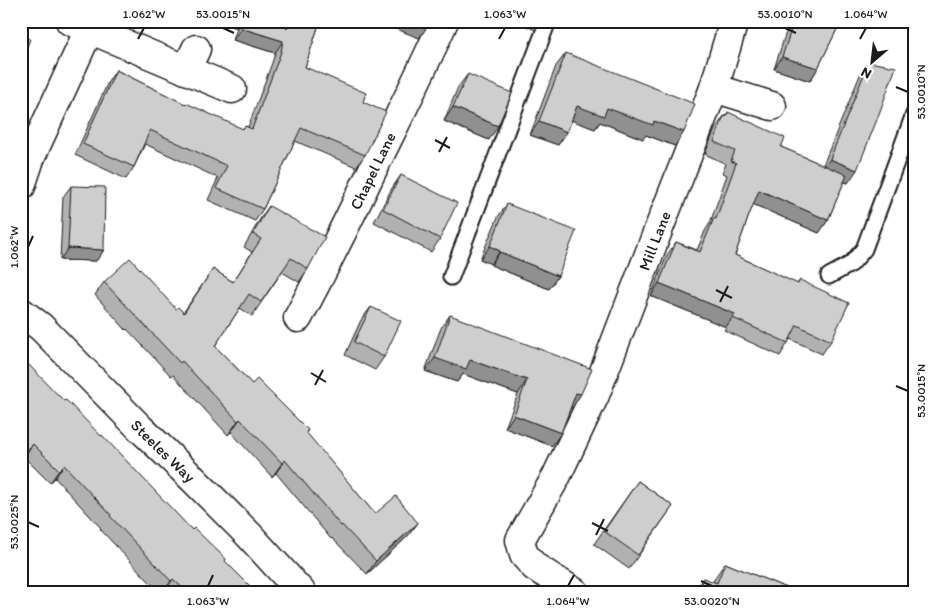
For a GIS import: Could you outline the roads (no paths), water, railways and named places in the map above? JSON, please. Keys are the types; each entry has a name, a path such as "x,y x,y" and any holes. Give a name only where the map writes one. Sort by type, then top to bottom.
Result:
{"street":[{"name":"Chapel Lane","path":"298,318 384,148 444,21"},
{"name":"Mill Lane","path":"576,593 535,567 524,555 520,540 556,477 595,395 714,88 734,21"},
{"path":"21,186 84,24 191,59 232,89"},
{"path":"714,88 772,106"},
{"name":"Steeles Way","path":"21,312 41,327 249,535 302,593"}],"lane":[{"path":"451,277 548,21"},
{"path":"829,276 851,264 864,249 914,114"}]}
